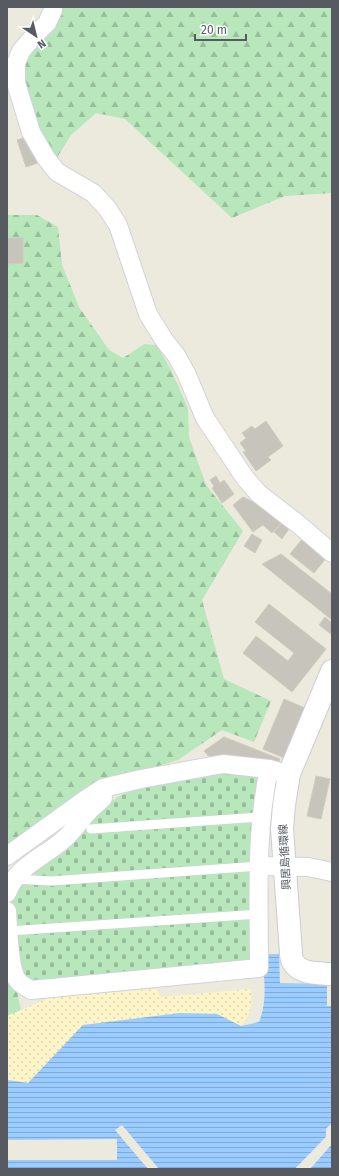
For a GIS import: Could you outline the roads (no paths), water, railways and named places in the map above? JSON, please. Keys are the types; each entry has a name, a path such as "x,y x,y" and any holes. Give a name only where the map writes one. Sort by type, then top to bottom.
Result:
{"main road":[{"name":"興居島循環線","path":"332,671 279,772 282,829 270,866 293,962 300,969 308,973 332,974"}],"street":[{"path":"53,7 47,23 21,51 16,63 16,83 31,132 46,158 57,172 93,193 107,208 118,225 148,314 164,340 176,355 186,373 205,418 245,478 259,494 332,553"},
{"path":"7,856 103,788 222,764 279,772 263,801 261,817 270,866 259,914 259,968 31,990 21,984 16,978 12,966 7,911"},
{"path":"11,886 19,873 26,866 63,840 88,811 114,790 127,783"},
{"path":"270,866 308,867 332,872"}],"lane":[{"path":"91,829 261,817"},
{"path":"11,886 51,881 270,866"},
{"path":"9,931 259,914"}],"water":[{"path":"262,954 279,954 280,983 327,984 327,1006 332,1006 332,1123 326,1129 326,1137 295,1169 7,1169 7,1080 28,1083 83,1025 180,1013 217,1014 241,1026 259,1022 264,1005"},
{"path":"332,1144 332,1169 310,1169"}]}
